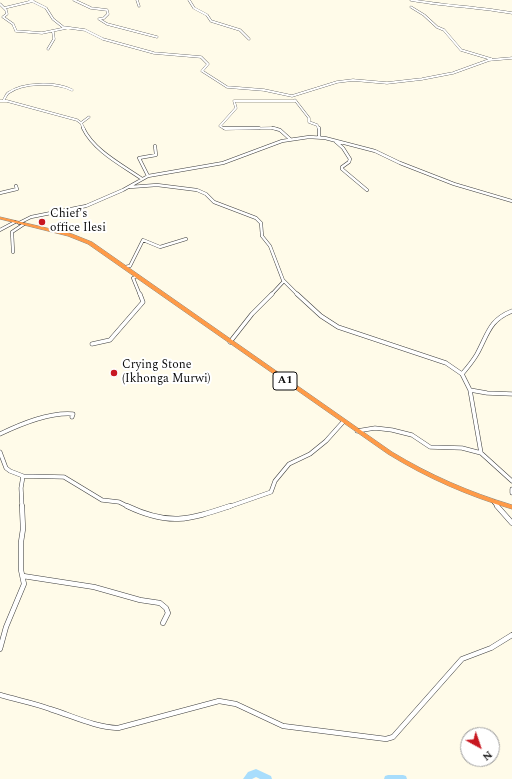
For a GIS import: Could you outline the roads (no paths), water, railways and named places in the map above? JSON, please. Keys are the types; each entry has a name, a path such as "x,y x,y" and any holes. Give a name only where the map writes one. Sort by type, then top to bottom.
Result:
{"highway":[{"name":"A1","path":"0,218 80,238 90,243 343,422 419,471 449,485 494,502 512,507"}],"street":[{"path":"74,0 91,8 108,10 108,14 99,19 105,23 157,36"},
{"path":"137,0 139,6"},
{"path":"189,0 194,8 208,15 211,21 240,30 249,39"},
{"path":"412,0 419,0"},
{"path":"412,0 444,6 477,7 512,13"},
{"path":"4,8 31,1 47,9 57,23 68,28 85,30 103,39 154,53 201,57 208,66 201,70 227,87 264,90 292,96 322,86 349,80 387,83 438,77 491,59 512,58"},
{"path":"0,4 7,14 3,17 13,24 16,32 53,32 68,28"},
{"path":"411,7 424,15 437,27 444,30 462,50 491,59"},
{"path":"48,49 54,39 53,32"},
{"path":"72,90 67,87 55,85 21,87 8,93 2,101 77,120 81,123 87,136 109,157 142,179"},
{"path":"292,96 309,118 309,122 317,125 319,128 319,137"},
{"path":"290,139 280,130 272,128 225,129 220,126 233,112 236,106 234,102 296,101"},
{"path":"81,123 89,117"},
{"path":"0,230 31,217 81,207 130,187 148,176 223,163 290,139 319,137 375,151 400,163 454,184 512,201"},
{"path":"334,140 343,148 350,159 342,169 367,190"},
{"path":"148,176 139,158 156,155 155,146"},
{"path":"130,187 157,185 189,188 206,194 214,202 256,218 261,223 262,236 270,246 284,281 330,323 432,357 446,363 462,374 470,390 481,452 486,460 512,481"},
{"path":"0,193 16,189 16,186"},
{"path":"14,252 11,235 19,223"},
{"path":"125,267 130,266 144,240 160,247 186,239"},
{"path":"92,344 110,340 143,302 133,278 137,276"},
{"path":"230,342 252,314 284,281"},
{"path":"462,374 474,360 485,334 494,322 506,313 512,311"},
{"path":"470,390 487,393 512,394"},
{"path":"0,434 15,427 52,415 69,413 73,414 72,418"},
{"path":"0,452 6,468 22,476 64,477 99,499 119,502 146,515 173,520 193,518 270,492 275,481 289,464 310,454 326,441 343,422"},
{"path":"356,431 375,428 392,430 412,436 430,447 462,448 481,452"},
{"path":"0,649 6,627 24,584 22,576 21,542 23,529 21,488 22,476"},
{"path":"494,502 512,523"},
{"path":"22,576 94,587 140,600 160,603 166,608 168,613 163,623"},
{"path":"0,694 50,708 82,721 112,728 118,728 219,701 230,702 245,708 272,723 283,726 386,739 393,737 462,659 491,648 512,635"}],"waterway":[{"path":"247,779 256,773 268,779"},
{"path":"388,779 403,779"}],"place":[{"name":"Chief's office Ilesi","path":"42,222"},
{"name":"Crying Stone (Ikhonga Murwi)","path":"114,373"}]}
